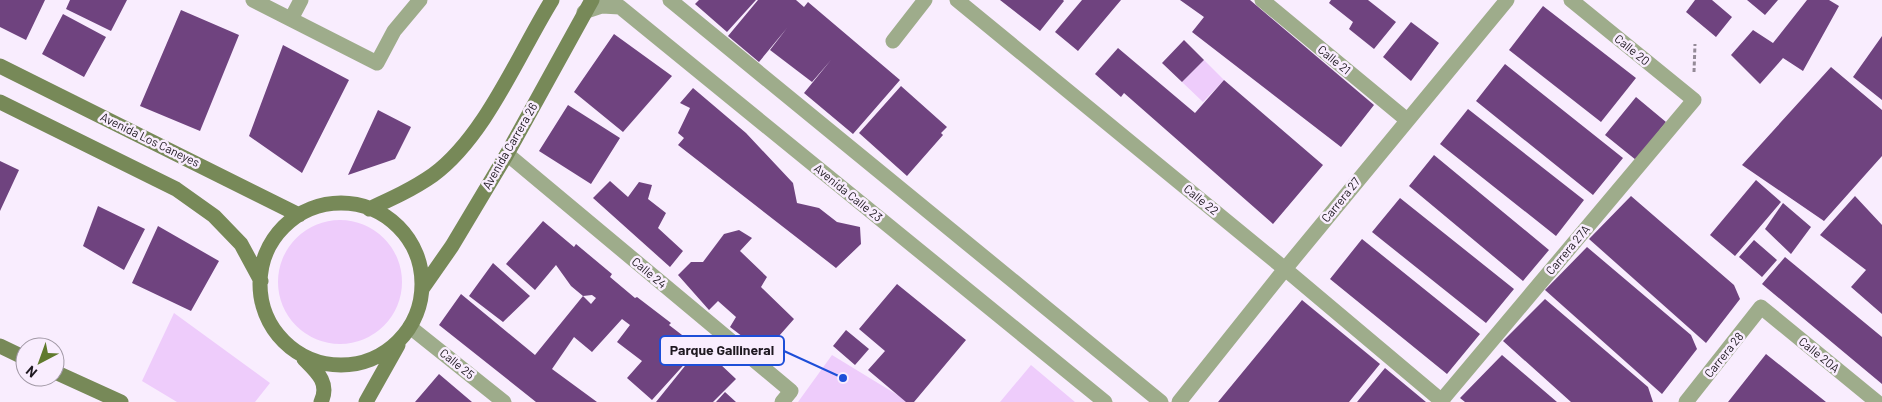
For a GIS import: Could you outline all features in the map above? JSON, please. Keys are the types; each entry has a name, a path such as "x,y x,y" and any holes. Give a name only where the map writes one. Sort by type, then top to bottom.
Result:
{"main road":[{"path":"369,209 406,192 434,174 460,151 482,120 549,1"},
{"name":"Avenida Carrera 26","path":"422,289 452,246 507,154 588,6"},
{"name":"Avenida Los Caneyes","path":"0,66 299,215"},
{"path":"0,102 176,189 214,216 241,244 261,281"},
{"path":"322,402 325,394 322,377 280,336 266,314 261,281 263,264 269,247 285,226 299,215 318,207 338,204 369,209 382,215 404,234 418,260 422,289 421,302 406,333 366,402"},
{"path":"298,353 328,364 344,365 376,358 406,333"},
{"path":"0,346 15,353"},
{"path":"65,377 121,402"}],"street":[{"path":"253,0 377,63 394,30 420,0"},
{"path":"291,19 301,0"},
{"path":"670,0 1161,402"},
{"path":"893,41 925,0"},
{"name":"Calle 22","path":"957,0 1285,269 1442,401"},
{"name":"Calle 21","path":"1262,0 1407,120"},
{"name":"Carrera 27","path":"1179,402 1285,269 1507,0"},
{"name":"Calle 20","path":"1570,0 1694,100"},
{"name":"Avenida Calle 23","path":"588,6 620,7 1105,402"},
{"name":"Carrera 27A","path":"1442,401 1694,100"},
{"name":"Calle 24","path":"507,154 787,397"},
{"name":"Carrera 28","path":"1686,402 1762,307"},
{"name":"Calle 20A","path":"1762,307 1877,402"},
{"name":"Calle 25","path":"406,333 504,402"}],"shaded area":[{"path":"1204,60 1224,80 1203,102 1182,82"},
{"path":"340,220 364,225 384,238 397,258 402,282 397,306 384,326 364,339 340,344 316,339 296,326 283,306 278,282 283,258 296,238 316,225"},
{"path":"174,313 270,383 255,402 177,402 142,381"},
{"path":"832,355 909,402 798,402"},
{"path":"1031,365 1075,402 1000,402"}],"building":[{"path":"0,0 45,0 26,40 0,27"},
{"path":"70,0 127,0 111,31 66,9"},
{"path":"699,0 756,0 727,32 695,4"},
{"path":"758,0 796,0 804,7 808,2 900,80 853,134 804,93 831,60 812,82 770,50 787,28 759,62 728,36"},
{"path":"1000,0 1063,0 1064,1 1040,31"},
{"path":"1082,0 1121,0 1078,51 1055,32"},
{"path":"1180,0 1250,0 1374,105 1341,147 1192,32 1204,17"},
{"path":"1331,0 1368,0 1396,22 1374,49 1349,29 1353,22 1329,3"},
{"path":"1695,0 1712,0 1732,17 1716,37 1686,12"},
{"path":"1747,0 1778,0 1765,15"},
{"path":"1807,0 1829,0 1839,6 1803,71 1783,58 1760,84 1731,55 1753,30 1773,43"},
{"path":"1543,6 1636,78 1601,122 1509,50"},
{"path":"181,10 239,35 200,131 140,106"},
{"path":"63,14 106,37 84,77 42,54"},
{"path":"1411,22 1439,43 1411,81 1383,57"},
{"path":"614,34 672,76 623,132 574,92"},
{"path":"1882,36 1882,100 1853,77"},
{"path":"1184,40 1204,60 1182,82 1162,63"},
{"path":"283,45 349,80 302,173 249,136"},
{"path":"1118,48 1195,113 1224,80 1323,165 1273,224 1124,93 1121,97 1095,74"},
{"path":"1505,64 1623,158 1593,195 1476,101"},
{"path":"1831,67 1882,110 1882,156 1824,221 1742,165"},
{"path":"901,86 947,127 941,133 943,135 907,176 859,133"},
{"path":"693,88 746,133 793,183 797,203 819,208 837,222 860,227 861,244 836,268 678,145 684,138 678,133 690,108 680,103"},
{"path":"1636,97 1666,122 1636,160 1605,135"},
{"path":"568,105 620,138 591,184 539,151"},
{"path":"1468,109 1584,200 1556,236 1440,144"},
{"path":"378,110 411,127 395,159 348,175"},
{"path":"1434,155 1549,250 1523,281 1409,186"},
{"path":"0,161 19,170 0,211"},
{"path":"1756,180 1781,202 1735,256 1710,235"},
{"path":"610,181 628,197 639,182 652,185 648,199 666,213 658,228 683,251 670,267 593,198"},
{"path":"1631,196 1734,285 1740,299 1706,343 1589,239"},
{"path":"1855,196 1882,225 1882,314 1851,287 1866,270 1820,235"},
{"path":"1400,198 1514,289 1486,323 1372,232"},
{"path":"1783,203 1811,227 1791,254 1765,229"},
{"path":"98,206 145,229 124,270 83,246"},
{"path":"543,221 574,247 576,244 612,274 610,277 635,298 637,297 671,323 669,325 699,348 652,400 627,378 642,361 617,342 630,325 622,319 592,352 574,337 552,369 597,402 536,402 439,325 461,294 535,355 583,296 571,286 556,265 535,290 506,264","holes":["592,295 596,298 591,304 583,296"]},
{"path":"158,226 219,261 191,311 132,283"},
{"path":"739,230 752,238 740,251 767,277 761,287 794,319 764,353 730,327 736,317 718,301 709,310 678,275 691,262 703,262 724,234"},
{"path":"1362,239 1480,334 1447,374 1330,279"},
{"path":"1754,240 1777,260 1762,277 1739,257"},
{"path":"1587,247 1691,335 1697,349 1662,394 1545,290"},
{"path":"1785,257 1882,337 1882,384 1762,284"},
{"path":"493,263 530,296 503,322 469,296"},
{"path":"897,284 966,340 914,402 906,402 868,370 885,351 859,329"},
{"path":"1545,299 1648,387 1653,402 1571,402 1503,341"},
{"path":"1302,300 1380,364 1349,402 1218,402"},
{"path":"846,330 869,349 855,365 833,346"},
{"path":"701,346 736,379 713,402 656,402"},
{"path":"1766,354 1826,402 1728,402"},
{"path":"1502,355 1557,402 1465,402 1460,398"},
{"path":"1385,368 1426,402 1357,402"},
{"path":"439,374 472,402 415,402"},
{"path":"725,392 736,402 716,402"}],"place":[{"name":"Parque Gallineral","path":"843,378"}]}
